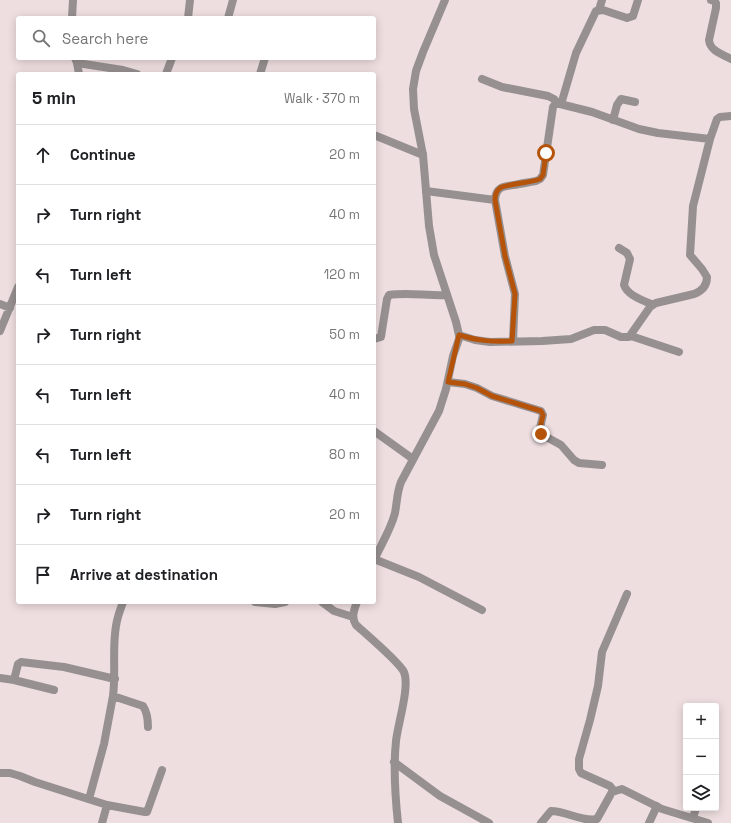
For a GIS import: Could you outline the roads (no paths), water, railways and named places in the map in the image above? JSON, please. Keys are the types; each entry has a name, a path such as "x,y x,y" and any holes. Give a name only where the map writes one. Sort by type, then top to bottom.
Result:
{"street":[{"path":"72,16 73,0"},
{"path":"188,16 190,0"},
{"path":"229,16 233,0"},
{"path":"376,556 392,521 401,482 439,411 448,382 459,335 434,255 423,155 416,123 413,89 416,71 445,0"},
{"path":"559,104 564,95 576,53 589,29 596,11 599,10 602,0"},
{"path":"599,10 631,18 638,0"},
{"path":"711,0 714,0 716,3 716,8 709,45 711,48 731,59"},
{"path":"167,72 171,60"},
{"path":"261,72 264,60"},
{"path":"79,72 76,61 130,72"},
{"path":"482,79 502,87 548,96 559,104"},
{"path":"613,120 621,99 635,102"},
{"path":"512,341 515,294 505,256 495,200 496,194 499,189 505,186 536,181 543,175 553,107 555,104 587,110 639,129 658,133 710,139"},
{"path":"631,336 653,305 660,301 694,294 702,289 707,281 705,273 690,255 693,206 710,139 717,120 720,117 731,116"},
{"path":"376,136 423,155"},
{"path":"426,191 495,200"},
{"path":"619,248 627,253 630,259 624,285 626,289 632,295 653,305"},
{"path":"0,331 16,292"},
{"path":"376,338 381,336 387,299 390,296 414,293 428,296 447,295"},
{"path":"0,304 10,308"},
{"path":"459,335 475,340 490,342 571,339 594,330 605,330 626,338 631,336 679,352"},
{"path":"448,382 465,384 477,388 492,396 541,411 543,415 540,428 541,434 561,445 574,460 579,463 602,465"},
{"path":"376,432 413,459"},
{"path":"376,561 419,577 482,610"},
{"path":"614,791 610,786 581,774 579,769 579,759 598,686 602,652 627,594"},
{"path":"89,799 104,744 113,696 115,679 115,633 122,604"},
{"path":"324,604 334,612 353,618"},
{"path":"356,604 353,618 356,625 401,667 405,678 394,762 398,823"},
{"path":"14,680 18,664 21,662 64,667 115,679"},
{"path":"0,678 54,690"},
{"path":"113,696 143,706 148,719 148,727"},
{"path":"394,762 440,796 489,823"},
{"path":"0,773 10,773 107,805 147,812 162,770"},
{"path":"541,823 551,811 558,811 589,819 597,819 610,794 614,791 625,790 657,806 708,823"},
{"path":"102,823 107,805"},
{"path":"649,823 657,806"},
{"path":"693,818 695,811"}]}
